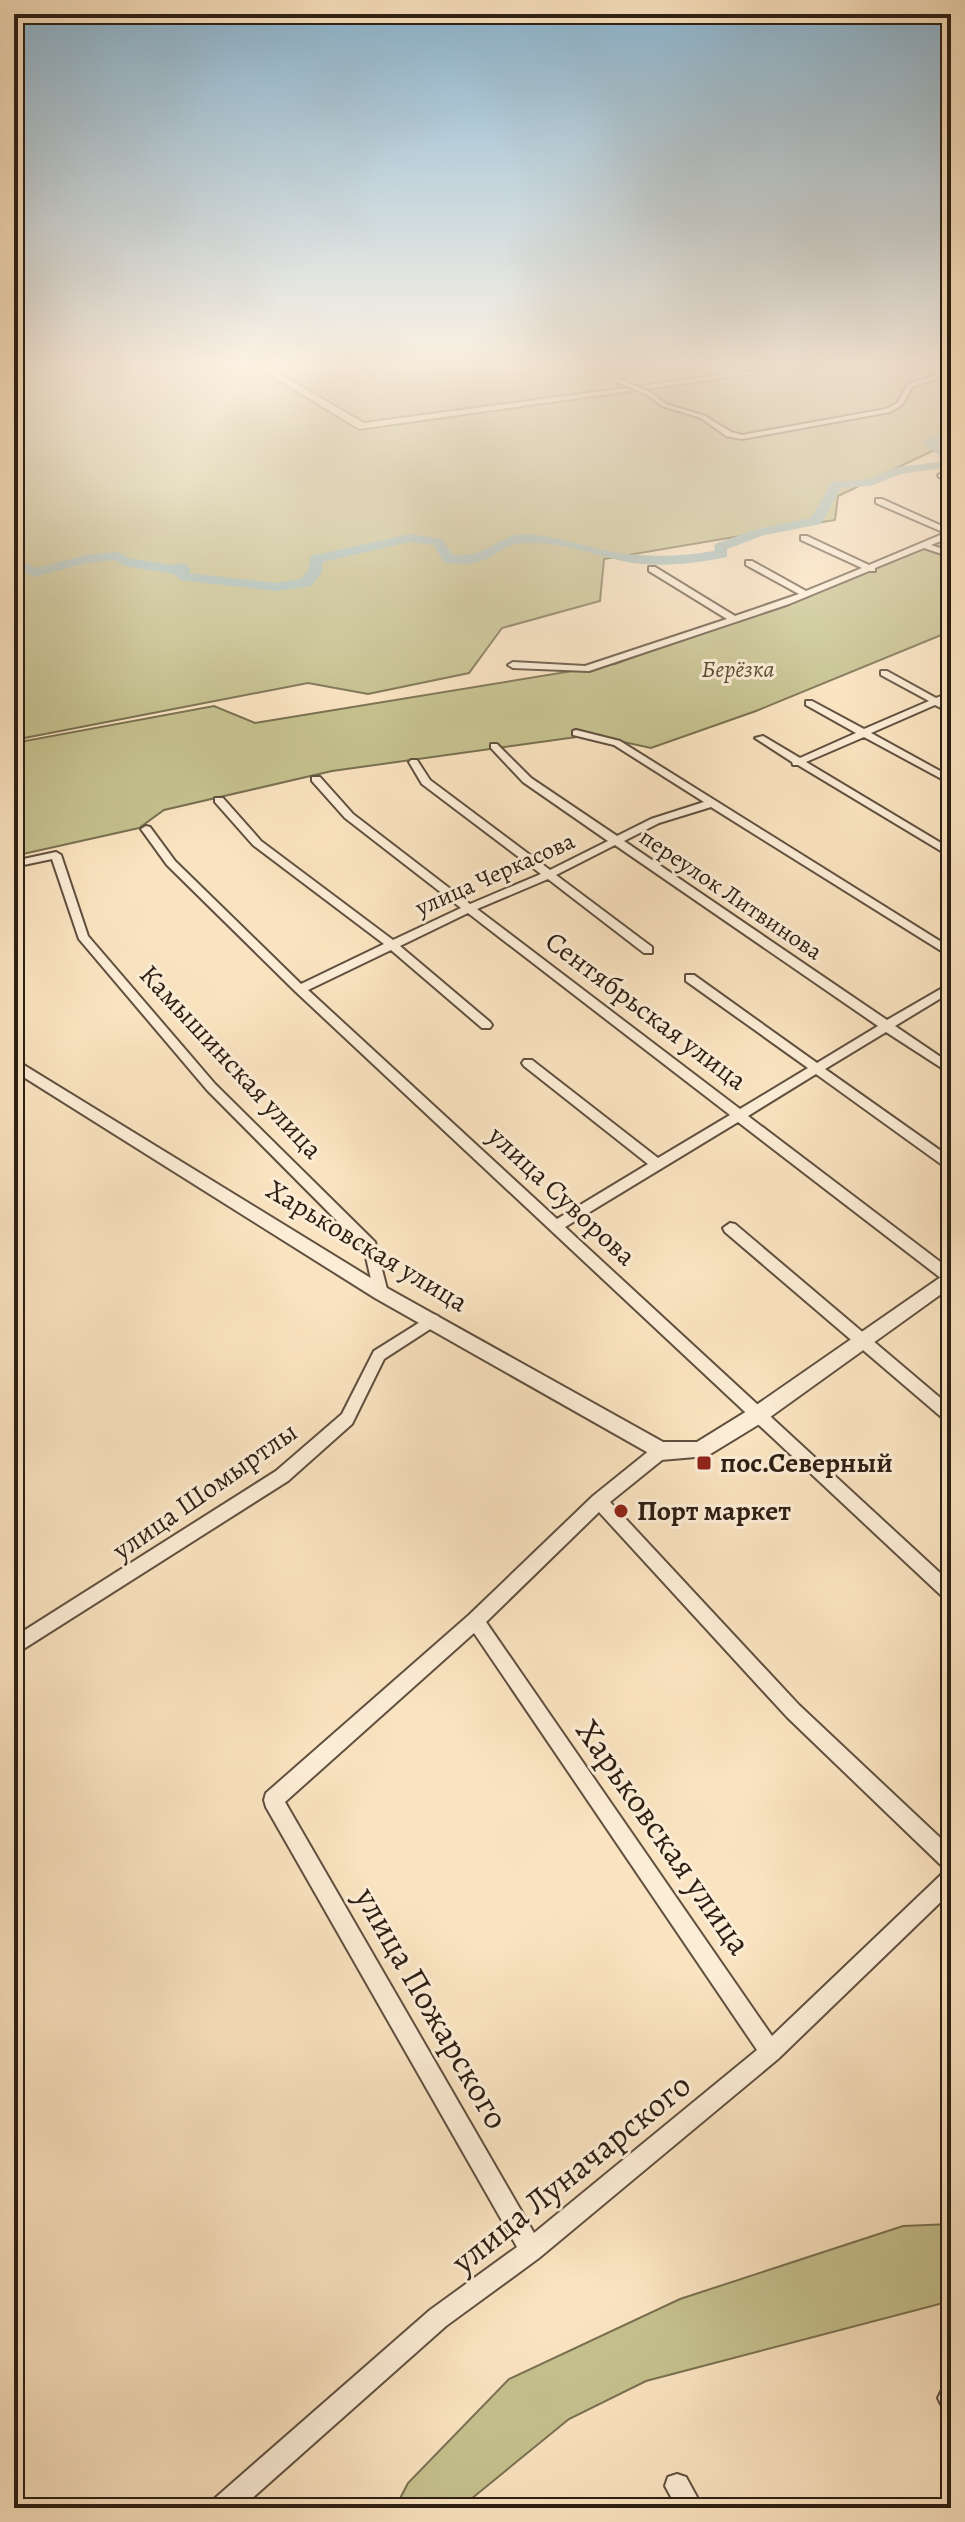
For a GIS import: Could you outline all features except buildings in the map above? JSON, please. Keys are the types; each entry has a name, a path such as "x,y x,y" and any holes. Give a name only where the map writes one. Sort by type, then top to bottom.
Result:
{"street":[{"path":"879,501 951,533"},
{"path":"513,665 586,669 806,594 872,569 951,533"},
{"path":"804,538 872,569"},
{"path":"924,545 951,555"},
{"path":"749,563 806,594"},
{"path":"652,569 735,620"},
{"path":"884,673 951,710"},
{"path":"796,763 951,695"},
{"path":"809,703 951,781"},
{"path":"576,733 617,743 709,804 951,953"},
{"path":"760,738 796,763 951,854"},
{"name":"переулок Литвинова","path":"494,746 527,780 951,1070"},
{"path":"414,762 426,782 648,950"},
{"name":"Сентябрьская улица","path":"316,779 349,816 951,1277"},
{"path":"219,800 257,843 392,945 486,1025"},
{"name":"улица Черкасова","path":"300,989 469,908 549,875 655,821 709,804"},
{"name":"улица Суворова","path":"146,829 171,863 300,989 951,1594"},
{"name":"Камышинская улица","path":"14,864 56,855 83,937 211,1087 370,1246 381,1293"},
{"path":"690,978 950,1164"},
{"path":"556,1226 951,987"},
{"path":"528,1063 658,1165"},
{"name":"Харьковская улица","path":"14,1064 381,1293 661,1451 700,1450 759,1414"},
{"path":"730,1228 951,1416"},
{"path":"759,1414 951,1277"},
{"name":"улица Шомыртлы","path":"14,1647 282,1476 347,1419 379,1355 433,1320"},
{"path":"475,1621 599,1501 661,1451"},
{"path":"599,1501 793,1711 951,1861"},
{"name":"Харьковская улица","path":"475,1621 771,2052"},
{"name":"улица Пожарского","path":"475,1621 273,1800 531,2250"},
{"name":"улица Луначарского","path":"223,2508 438,2318 531,2250 771,2052 951,1879"},
{"path":"677,2486 691,2508"}],"green space":[{"path":"14,481 870,481 838,496 835,520 604,559 600,601 502,628 469,673 368,694 308,683 14,740"},
{"name":"Берёзка","path":"951,538 951,631 756,711 651,748 591,735 332,771 164,810 139,828 14,856 14,743 214,706 255,723 615,664"},
{"path":"951,2224 951,2301 646,2381 569,2419 460,2508 395,2508 408,2483 509,2379 680,2299 903,2226"}],"waterway":[{"path":"14,562 34,573 86,559 118,556 125,562 174,570 179,566 184,569 180,576 275,587 306,583 315,572 316,559 410,538 437,542 449,559 475,561 520,538 559,542 627,558 691,559 722,554 720,547 762,532 816,521 827,497 837,485 873,481"}],"place":[{"name":"пос.Северный","path":"704,1463"},
{"name":"Порт маркет","path":"621,1511"}]}
